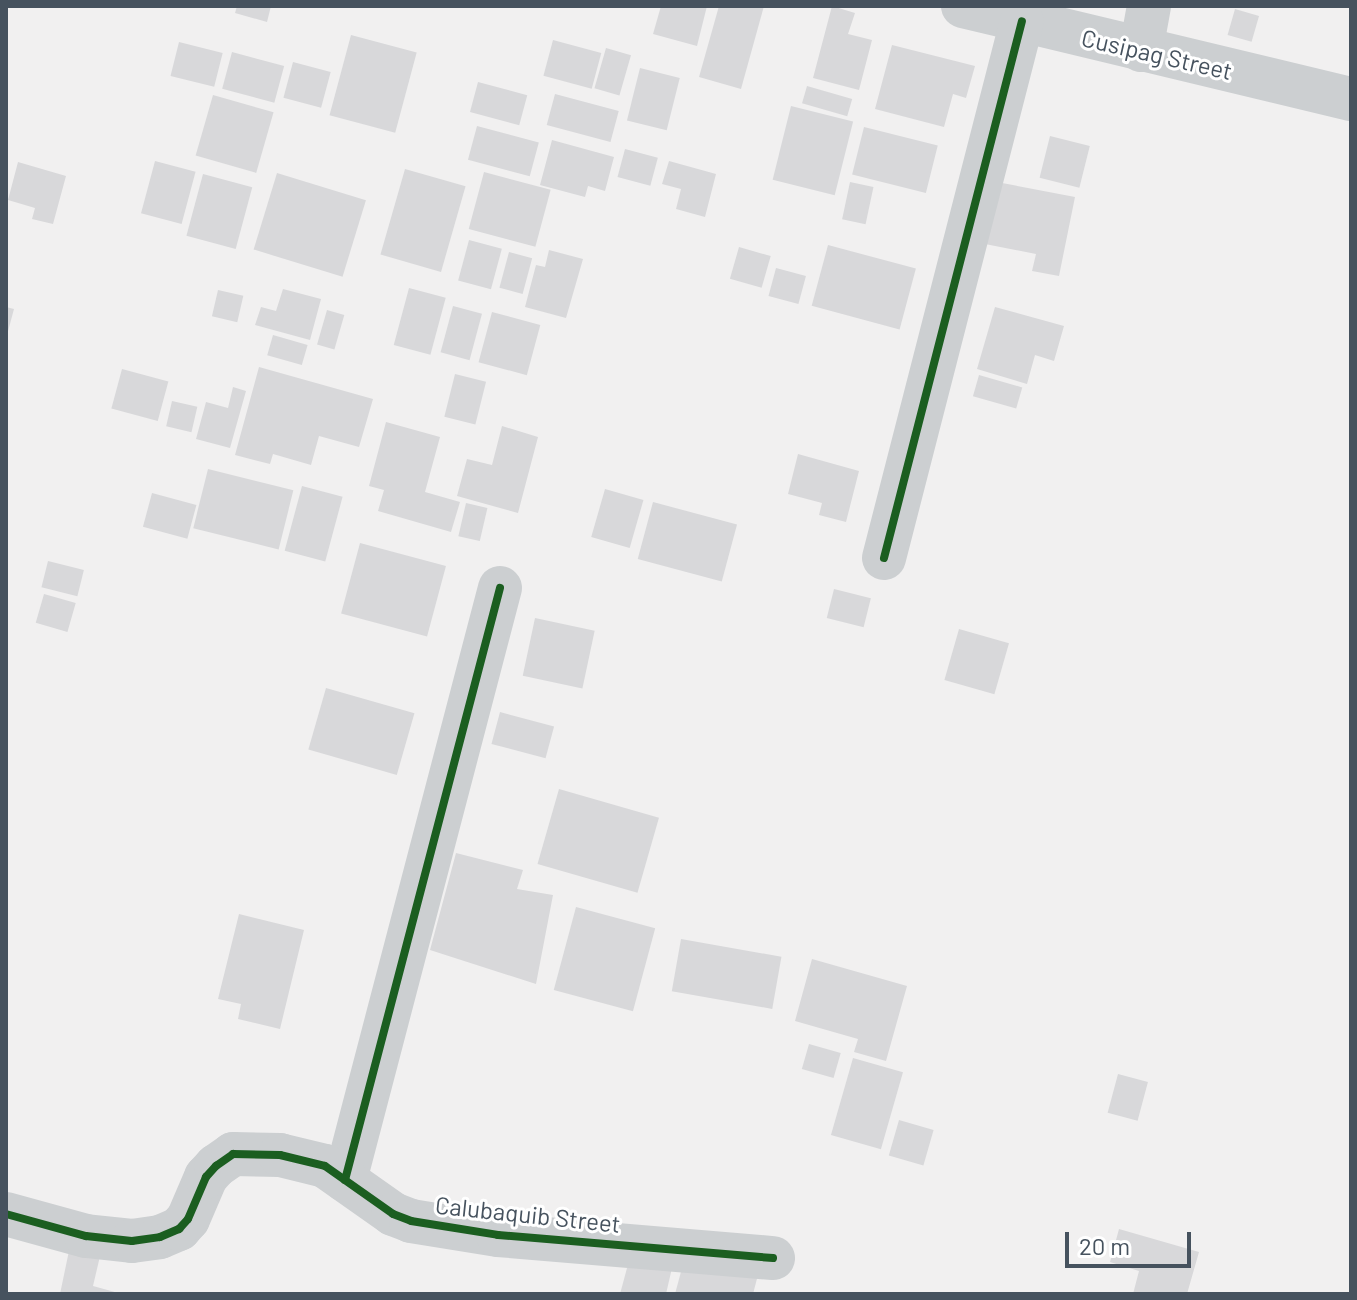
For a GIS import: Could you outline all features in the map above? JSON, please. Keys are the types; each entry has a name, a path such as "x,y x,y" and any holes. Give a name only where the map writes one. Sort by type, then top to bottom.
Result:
{"street":[{"name":"Cusipag Street","path":"963,6 1351,99"},
{"path":"1141,50 1149,6"},
{"path":"884,558 1022,21"},
{"path":"345,1180 500,588"},
{"name":"Calubaquib Street","path":"6,1214 86,1236 132,1241 160,1237 179,1229 188,1219 206,1177 233,1154 300,1158 325,1166 393,1214 411,1221 498,1235 773,1258"}],"building":[{"path":"237,6 271,6 267,22 235,13"},
{"path":"661,6 707,6 697,46 653,34"},
{"path":"719,6 764,6 741,89 699,77"},
{"path":"832,6 855,13 848,34 872,40 859,90 813,78"},
{"path":"1235,9 1259,16 1252,42 1228,35"},
{"path":"351,35 417,53 395,133 330,115"},
{"path":"553,40 601,53 592,89 543,76"},
{"path":"179,42 223,53 214,87 171,76"},
{"path":"892,45 975,66 966,98 953,94 944,127 875,109"},
{"path":"606,48 631,55 619,96 594,88"},
{"path":"232,52 284,66 274,103 222,89"},
{"path":"293,62 331,72 321,108 283,98"},
{"path":"640,68 680,78 667,130 627,120"},
{"path":"478,82 527,95 519,125 470,112"},
{"path":"807,86 852,99 847,116 802,103"},
{"path":"555,94 619,111 610,142 547,125"},
{"path":"213,95 274,112 256,173 196,156"},
{"path":"791,106 853,121 835,195 773,180"},
{"path":"477,126 539,143 530,176 468,160"},
{"path":"864,127 938,145 926,193 852,175"},
{"path":"1050,136 1090,146 1079,188 1040,178"},
{"path":"552,140 614,157 605,191 588,186 585,197 540,185"},
{"path":"625,149 658,158 650,186 617,177"},
{"path":"155,161 196,172 182,224 141,213"},
{"path":"669,161 716,174 705,217 676,209 681,189 662,184"},
{"path":"18,162 66,176 53,224 32,219 35,208 8,200"},
{"path":"405,169 466,186 441,272 380,255"},
{"path":"484,172 551,190 535,247 469,229"},
{"path":"277,173 366,200 343,277 254,250"},
{"path":"203,174 252,187 236,249 186,236"},
{"path":"850,182 873,187 866,224 842,219"},
{"path":"997,182 1075,197 1059,276 1032,271 1036,254 985,244"},
{"path":"469,240 502,249 491,289 458,281"},
{"path":"828,245 916,269 900,329 812,306"},
{"path":"739,247 771,256 762,288 730,279"},
{"path":"549,250 583,259 566,318 525,307 536,265 545,267"},
{"path":"509,252 532,258 523,294 499,288"},
{"path":"776,268 806,276 798,304 768,296"},
{"path":"409,288 446,298 430,355 394,345"},
{"path":"283,289 321,299 310,340 255,325 261,307 276,311"},
{"path":"218,290 243,296 237,322 212,316"},
{"path":"453,306 482,314 470,360 441,352"},
{"path":"6,307 14,309 7,335 6,335"},
{"path":"995,307 1064,326 1054,361 1035,355 1027,384 977,369"},
{"path":"327,310 344,315 334,350 317,345"},
{"path":"492,312 540,325 527,375 479,362"},
{"path":"273,335 308,345 302,365 267,355"},
{"path":"259,367 373,399 359,447 319,436 311,465 273,454 270,464 235,455"},
{"path":"122,369 168,381 158,421 111,409"},
{"path":"455,374 486,382 475,424 444,417"},
{"path":"979,375 1022,387 1016,409 973,396"},
{"path":"233,387 246,391 230,448 196,439 206,402 228,408"},
{"path":"172,401 197,407 191,432 166,426"},
{"path":"386,422 440,437 425,492 460,502 451,532 378,511 384,490 369,486"},
{"path":"502,426 538,437 518,513 457,496 467,459 492,465"},
{"path":"798,454 859,471 846,522 819,515 822,503 788,494"},
{"path":"208,469 293,490 279,549 193,528"},
{"path":"302,486 343,497 325,562 285,551"},
{"path":"605,489 643,500 630,548 591,537"},
{"path":"152,493 196,505 187,539 143,527"},
{"path":"653,502 737,525 722,582 638,559"},
{"path":"466,503 487,508 480,541 458,536"},
{"path":"360,543 446,566 427,637 341,614"},
{"path":"48,561 84,570 77,596 41,587"},
{"path":"834,589 871,598 864,627 827,618"},
{"path":"44,594 76,603 67,632 36,623"},
{"path":"535,618 595,631 582,688 523,676"},
{"path":"959,629 1009,643 994,694 944,680"},
{"path":"326,688 414,713 397,775 308,750"},
{"path":"500,712 554,726 546,758 491,744"},
{"path":"559,789 659,818 637,893 538,864"},
{"path":"456,853 523,870 517,889 553,895 536,984 430,950"},
{"path":"576,907 655,928 633,1011 554,990"},
{"path":"239,914 304,930 280,1029 238,1019 241,1004 218,999"},
{"path":"681,939 781,957 772,1009 672,991"},
{"path":"812,959 907,986 886,1061 854,1052 858,1039 795,1021"},
{"path":"809,1044 841,1053 834,1078 802,1069"},
{"path":"853,1058 903,1072 881,1149 831,1135"},
{"path":"1118,1074 1148,1082 1138,1121 1108,1113"},
{"path":"899,1120 934,1130 923,1165 889,1156"},
{"path":"1119,1229 1199,1252 1187,1294 1133,1294 1139,1271 1110,1262"},
{"path":"70,1246 101,1252 93,1286 122,1294 60,1294"},
{"path":"686,1253 759,1271 753,1294 675,1294"},
{"path":"630,1257 672,1268 666,1294 620,1294"}],"cycle path":[{"path":"884,558 1022,21"},
{"path":"345,1180 500,588"},
{"path":"6,1214 86,1236 132,1241 160,1237 179,1229 188,1219 206,1177 233,1154 280,1155 325,1166 393,1214 411,1221 498,1235 773,1258"}]}
